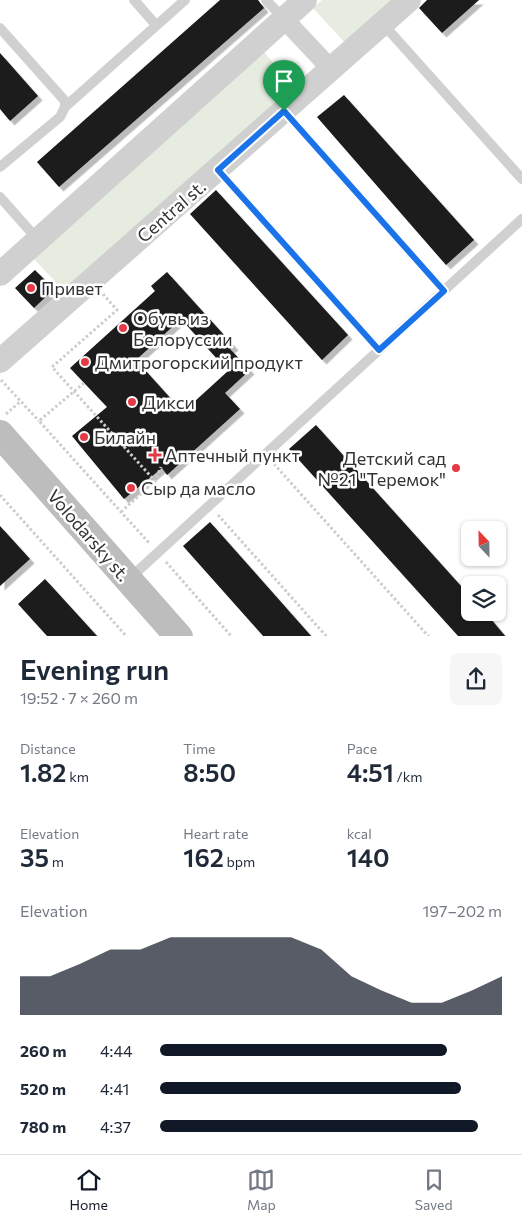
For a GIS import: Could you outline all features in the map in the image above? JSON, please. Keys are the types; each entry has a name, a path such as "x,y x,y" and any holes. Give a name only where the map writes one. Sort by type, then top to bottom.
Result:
{"main road":[{"name":"Volodarsky st.","path":"0,434 179,636"}],"street":[{"path":"0,274 305,0"},
{"name":"Central st.","path":"0,361 409,0"},
{"path":"284,19 331,69"}],"lane":[{"path":"134,0 156,25"},
{"path":"0,167 60,117 66,107 185,0"},
{"path":"266,0 284,19"},
{"path":"382,23 522,179"},
{"path":"0,28 65,102 66,107"},
{"path":"0,197 38,240"},
{"path":"128,580 522,219"}],"path":[{"path":"284,111 444,291"},
{"path":"218,170 379,350"},
{"path":"103,294 117,310 52,367 155,481"},
{"path":"0,379 232,636"},
{"path":"39,421 84,383"},
{"path":"0,419 21,401"},
{"path":"266,454 430,636"},
{"path":"121,512 155,481 161,467"},
{"path":"0,495 127,636"},
{"path":"209,506 327,636"}],"shaded area":[{"path":"322,0 395,0 346,44 313,8"},
{"path":"263,51 297,90 66,293 33,258"}],"building":[{"path":"220,0 258,0 264,8 59,187 37,162"},
{"path":"427,0 479,0 442,33 419,8"},
{"path":"0,53 38,96 10,121 0,109"},
{"path":"344,95 474,240 446,265 317,117"},
{"path":"216,190 348,335 322,360 190,214"},
{"path":"35,270 54,289 34,308 15,288"},
{"path":"167,272 234,346 230,349 250,370 225,393 240,409 167,475 162,468 124,499 72,436 107,407 70,368 155,291 151,286","holes":["181,319 228,371 183,412 136,360"]},
{"path":"316,425 461,586 461,621 493,621 505,636 458,636 289,449"},
{"path":"210,522 311,636 263,636 183,546"},
{"path":"0,526 30,559 0,586"},
{"path":"45,579 97,636 47,636 18,604"}],"place":[{"name":"Привет","path":"31,288"},
{"name":"Обувь из Белоруссии","path":"123,328"},
{"name":"Дмитрогорский продукт","path":"85,362"},
{"name":"Дикси","path":"132,402"},
{"name":"Билайн","path":"84,437"},
{"name":"Аптечный пункт","path":"155,455"},
{"name":"Детский сад №21 \"Теремок\"","path":"456,468"},
{"name":"Сыр да масло","path":"131,488"}],"route":[{"path":"284,111 444,291 379,350 218,170 284,111"}]}
